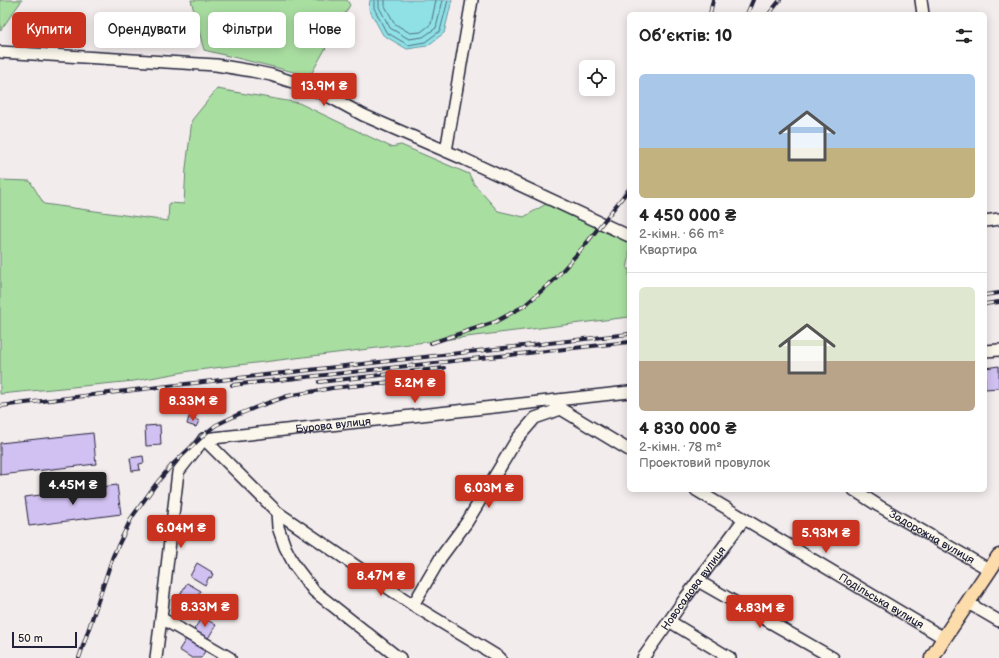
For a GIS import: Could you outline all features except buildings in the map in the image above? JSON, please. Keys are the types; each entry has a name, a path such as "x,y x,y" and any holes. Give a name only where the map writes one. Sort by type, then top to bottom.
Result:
{"main road":[{"path":"932,658 999,556"}],"street":[{"path":"446,151 472,0"},
{"path":"921,0 923,12"},
{"path":"0,52 216,65 271,75 305,86 328,96 363,115 446,151 627,235"},
{"path":"987,222 999,219"},
{"path":"987,351 999,350"},
{"name":"Бурова вулиця","path":"204,439 627,392"},
{"path":"547,401 627,449"},
{"path":"414,605 441,557 467,522 517,439 535,418 561,409"},
{"path":"156,658 178,472 204,439 277,512 414,605 500,658"},
{"name":"Подільська вулиця","path":"699,492 944,638"},
{"name":"Задорожна вулиця","path":"857,492 990,570"},
{"path":"277,512 278,527 285,547 295,566 314,591 400,658"},
{"name":"Новосадова вулиця","path":"643,658 744,519"},
{"path":"698,581 833,658"},
{"path":"968,603 999,621"},
{"path":"161,618 230,658"},
{"path":"669,622 730,658"}],"green space":[{"path":"0,0 22,0 12,12 0,31"},
{"path":"191,0 347,0 350,5 346,12 294,12 294,48 326,48 310,76 204,50 200,35 200,12 194,12"},
{"path":"217,89 299,103 391,147 401,145 469,174 474,184 498,211 524,217 546,204 602,228 627,242 627,317 190,371 134,381 0,394 0,180 30,181 44,204 168,221 169,203 184,204 186,168 192,120"}],"water":[{"path":"370,0 452,0 444,33 427,46 407,49 383,35 369,9"}],"railway":[{"path":"710,12 713,0"},
{"path":"748,12 753,0"},
{"path":"771,12 780,0"},
{"path":"431,343 495,322 524,306 554,280 585,245 627,192"},
{"path":"987,295 999,293"},
{"path":"987,304 999,302"},
{"path":"0,406 627,334"},
{"path":"232,385 627,342"},
{"path":"319,382 444,368"},
{"path":"79,658 113,556 132,517 171,466 206,433 216,425 237,415 288,396 332,388 391,382"}]}
